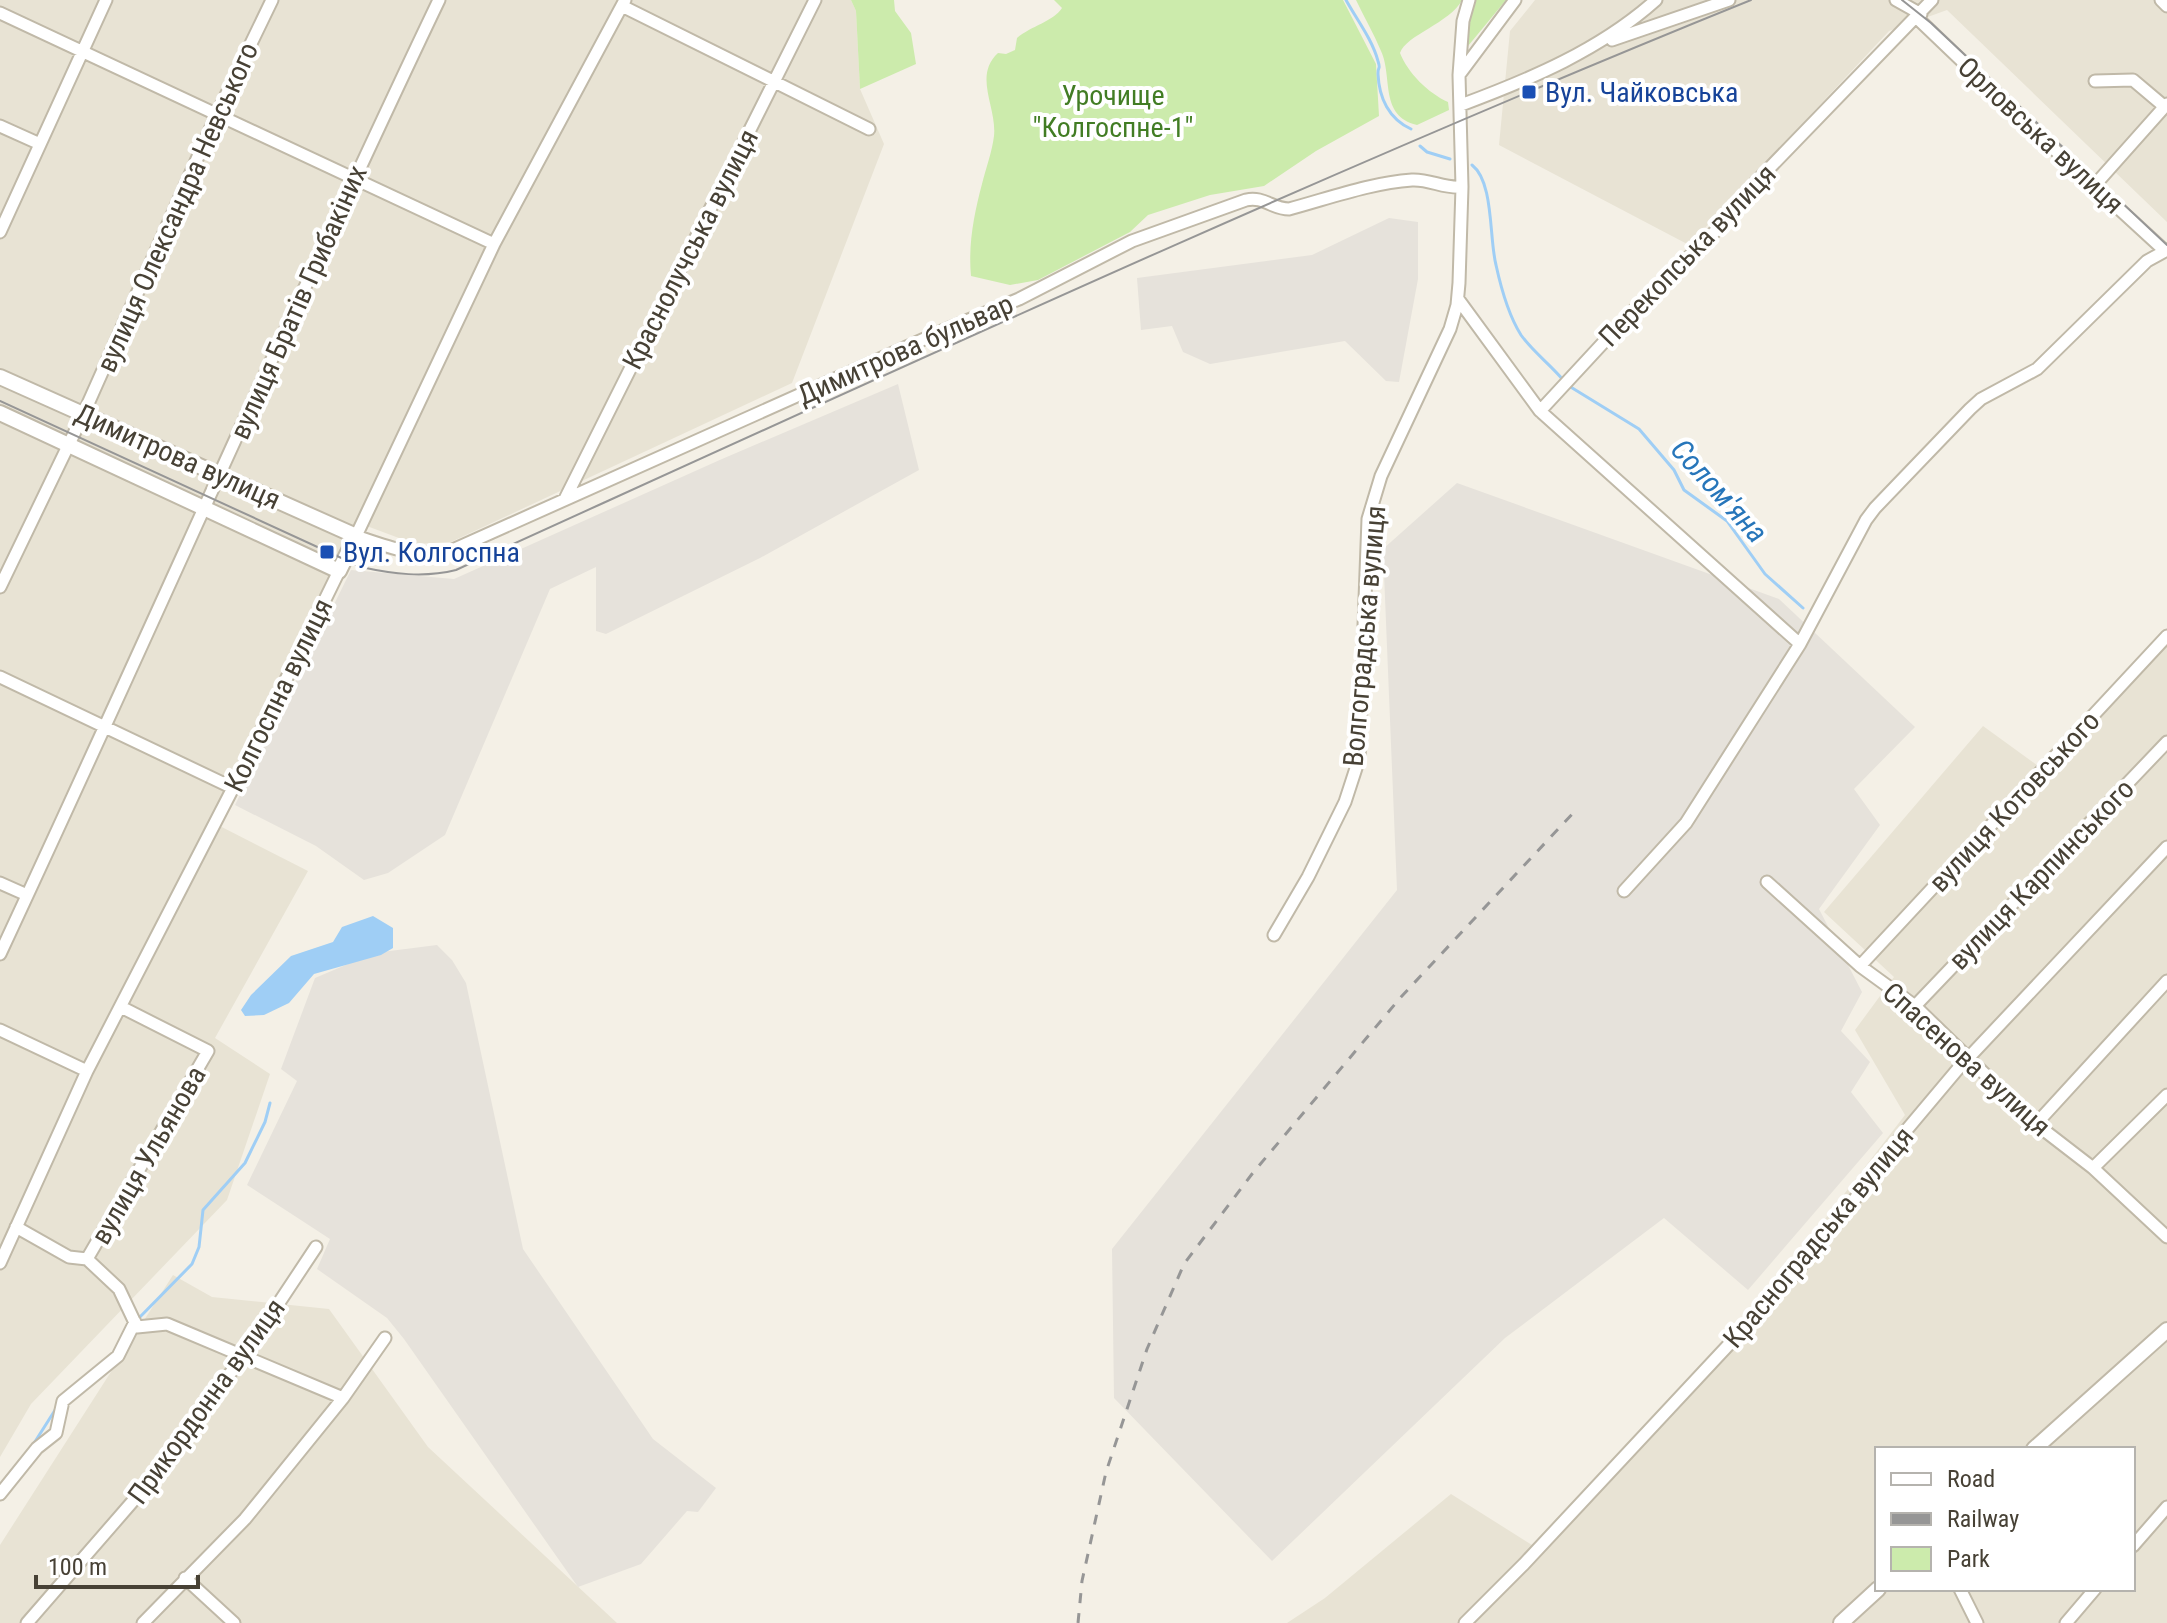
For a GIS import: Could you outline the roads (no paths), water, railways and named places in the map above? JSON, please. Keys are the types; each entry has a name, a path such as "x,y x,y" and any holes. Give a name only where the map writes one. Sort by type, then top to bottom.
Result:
{"street":[{"path":"0,232 106,0"},
{"name":"вулиця Олександра Невського","path":"0,587 83,415 217,114 272,0"},
{"name":"вулиця Братів Грибакіних","path":"0,954 221,475 354,177 439,0"},
{"name":"Краснолучська вулиця","path":"565,498 815,0"},
{"name":"Волгоградська вулиця","path":"1274,935 1308,877 1345,802 1359,759 1368,519 1381,476 1450,329 1458,299 1462,187 1459,75 1463,21 1469,0"},
{"path":"1459,75 1515,0"},
{"path":"1461,105 1515,85 1593,47 1632,22 1656,0"},
{"path":"1593,47 1729,0"},
{"name":"Орловська вулиця","path":"1896,0 1919,16 2094,186 2166,250"},
{"name":"Перекопська вулиця","path":"1540,411 1627,317 1730,217 1755,183 1932,0"},
{"path":"2161,0 2167,6"},
{"path":"623,3 869,129"},
{"name":"Колгоспна вулиця","path":"0,1263 87,1071 233,788 494,244 623,3"},
{"path":"0,13 494,244"},
{"path":"2094,186 2166,106 2133,80 2095,81"},
{"path":"0,126 40,144"},
{"name":"Димитрова бульвар","path":"356,536 409,552 429,555 448,552 1019,299 1132,241 1246,200 1256,198 1276,208 1289,209 1379,184 1424,180 1446,188 1462,187"},
{"path":"1624,891 1686,823 1800,644 1875,508 1981,399 2037,369 2147,261 2166,250"},
{"path":"1458,299 1540,411 1800,644"},
{"name":"Димитрова вулиця","path":"0,377 356,536"},
{"name":"Димитрова вулиця","path":"0,413 339,571"},
{"name":"вулиця Котовського","path":"1860,966 2167,636"},
{"path":"0,677 233,788"},
{"name":"вулиця Карпинського","path":"1915,1006 2167,742"},
{"name":"Красноградська вулиця","path":"1465,1623 1790,1279 1840,1219 1904,1133 1969,1057 2167,847"},
{"name":"Спасенова вулиця","path":"1767,882 1860,966 1915,1006 2036,1124 2093,1168 2167,1237"},
{"path":"0,883 27,895"},
{"path":"2036,1124 2167,981"},
{"name":"вулиця Ульянова","path":"87,1259 208,1051 121,1007"},
{"path":"0,1030 87,1071"},
{"path":"2093,1168 2167,1095"},
{"path":"16,1227 69,1257 87,1259 119,1289 137,1327 167,1324 245,1354 343,1398"},
{"name":"Прикордонна вулиця","path":"27,1623 133,1501 245,1354 316,1247"},
{"path":"0,1494 37,1448 56,1433 63,1401 118,1356 135,1322"},
{"path":"2036,1447 2167,1330"},
{"path":"143,1623 245,1519 343,1398 385,1338"},
{"path":"2135,1544 2167,1507"},
{"path":"185,1578 234,1623"},
{"path":"1841,1623 1876,1591"},
{"path":"1961,1591 1977,1623"},
{"path":"2066,1623 2093,1591"}],"water":[{"path":"373,916 393,928 393,948 381,955 314,974 289,1003 264,1015 245,1016 241,1010 251,995 291,956 333,942 342,927"}],"waterway":[{"path":"1346,0 1375,53 1380,91 1387,107 1397,120 1411,129"},
{"name":"Солом'яна","path":"1420,146 1427,152 1450,159"},
{"name":"Солом'яна","path":"1472,165 1484,184 1496,265 1513,319 1521,335 1564,381"},
{"name":"Солом'яна","path":"1569,386 1639,429 1674,470 1684,490 1727,521 1765,574 1803,608"},
{"path":"136,1321 192,1264 199,1247 203,1210 245,1163 265,1122 270,1103"},
{"path":"31,1448 57,1407"}],"tram line":[{"path":"0,401 361,567 408,574 456,570 1262,207 1751,0"},
{"path":"1902,0 1931,23 2167,245"}],"railway":[{"path":"1078,1623 1082,1581 1106,1472 1147,1349 1184,1264 1252,1174 1401,997 1575,811"}],"place":[{"name":"Вул. Чайковська","path":"1529,92"},
{"name":"Вул. Колгоспна","path":"327,552"}],"park label":[{"name":"Урочище \"Колгоспне-1\"","path":"1113,111"}]}
